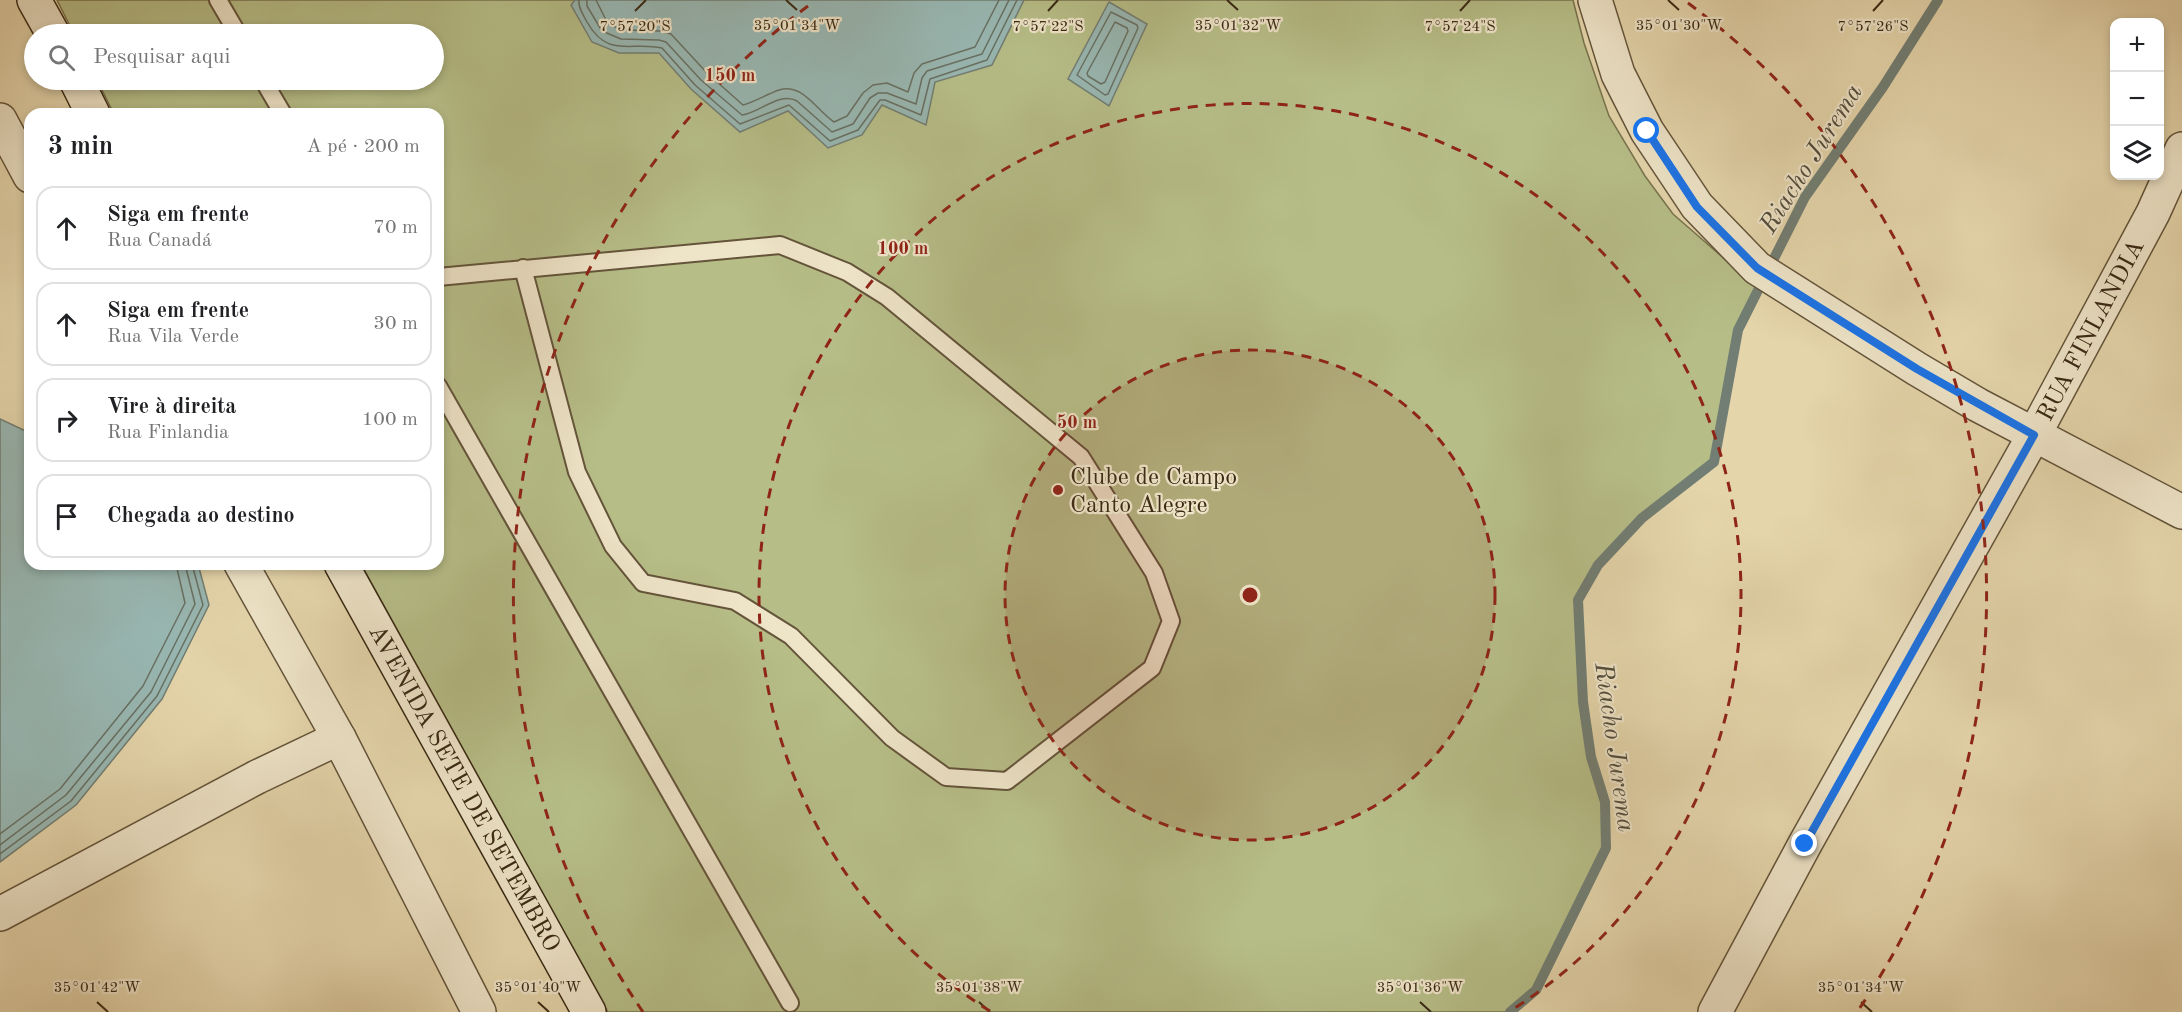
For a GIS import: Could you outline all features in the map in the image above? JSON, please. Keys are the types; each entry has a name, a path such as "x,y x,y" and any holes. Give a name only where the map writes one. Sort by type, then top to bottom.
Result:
{"street":[{"path":"34,0 47,24"},
{"path":"1594,0 1617,74 1647,131 1697,207 1757,268 1917,369 2034,435 2182,512"},
{"path":"81,90 90,108"},
{"path":"0,120 24,165"},
{"name":"RUA FINLANDIA","path":"1715,1012 1805,844 2034,435 2153,213 2182,149"},
{"path":"244,570 339,738 479,1012"},
{"name":"AVENIDA SETE DE SETEMBRO","path":"344,570 589,1012"},
{"path":"0,914 257,777 339,738"}],"lane":[{"path":"218,0 232,24"},
{"path":"269,90 279,108"},
{"path":"444,276 524,268 780,245 847,272 887,297 1081,457 1154,573 1171,621 1152,668 1007,781 946,777 892,738 791,636 735,601 643,583 613,546 577,472 524,268"},
{"path":"444,397 790,1003"}],"green space":[{"name":"Clube de Campo Canto Alegre","path":"57,0 1573,0 1584,43 1609,116 1645,176 1673,214 1758,288 1738,330 1714,462 1642,518 1598,565 1578,600 1583,702 1591,757 1605,802 1606,848 1536,990 1510,1012 608,1012 364,570 444,570 444,108 111,108 102,90 444,90 444,24 69,24"}],"water":[{"path":"575,0 1024,0 992,65 935,82 926,125 882,105 862,135 828,148 788,111 740,132 691,89 659,53 619,53 592,42 571,5"},
{"path":"1109,2 1147,24 1109,106 1068,79"},
{"path":"0,419 24,430 24,570 200,570 209,605 162,699 76,805 0,862"}],"waterway":[{"name":"Riacho Jurema","path":"1510,1012 1536,990 1606,848 1605,802 1591,757 1583,702 1578,600 1598,565 1642,518 1714,462 1738,330 1805,197 1883,87 1938,0"}],"place":[{"name":"Clube de Campo Canto Alegre","path":"1058,490"}],"route":[{"path":"1647,131 1697,207 1757,268 1917,369 2034,435 1805,844"}]}
